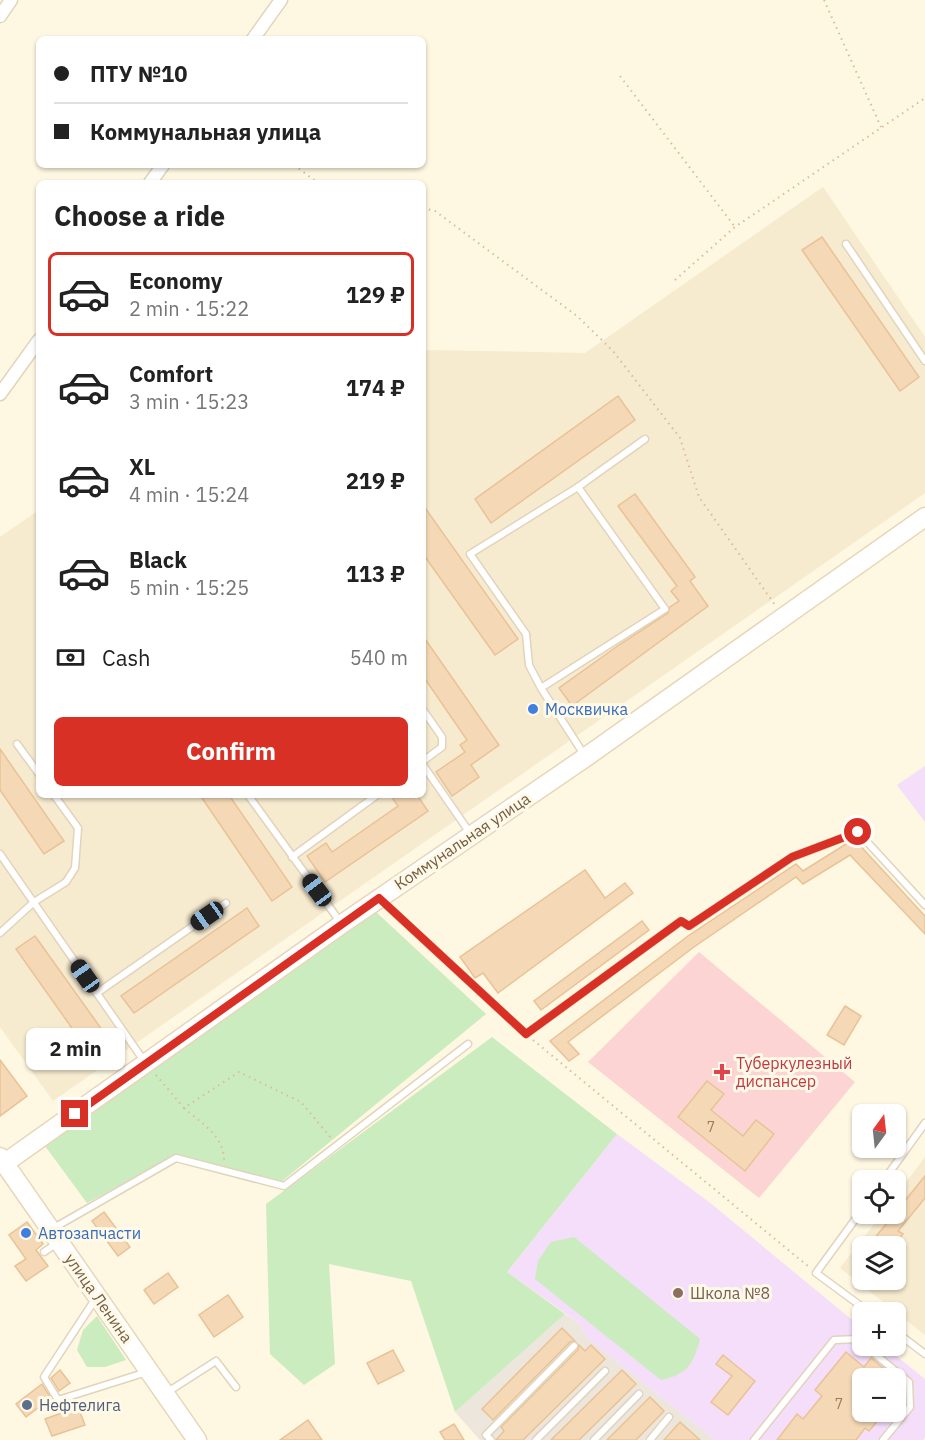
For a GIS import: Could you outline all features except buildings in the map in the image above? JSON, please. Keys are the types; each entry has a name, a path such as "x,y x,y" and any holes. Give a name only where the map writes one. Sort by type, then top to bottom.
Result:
{"street":[{"path":"0,16 11,0"},
{"path":"255,36 281,0"},
{"path":"0,394 36,343"},
{"name":"Коммунальная улица","path":"2,1162 146,1064 379,898 586,757 925,517"},
{"name":"улица Ленина","path":"2,1162 52,1241 97,1298 197,1440"}],"lane":[{"path":"846,243 925,362"},
{"path":"586,757 529,666 526,634 470,554 578,487 645,439"},
{"path":"541,688 665,609 578,487"},
{"path":"426,714 442,737 442,747 426,760"},
{"path":"17,744 36,770"},
{"path":"426,768 471,835"},
{"path":"0,933 34,902 66,882 75,868 78,828 56,798"},
{"path":"250,798 342,924"},
{"path":"292,857 373,798"},
{"path":"379,898 526,1034 681,921 689,926 792,857 858,832 925,905"},
{"path":"0,854 146,1064"},
{"path":"97,993 226,903"},
{"path":"52,1241 176,1158 284,1186 468,1044"},
{"path":"891,1170 925,1124"},
{"path":"852,1224 816,1273 855,1302"},
{"path":"97,1298 44,1377 58,1400 150,1372"},
{"path":"754,1440 834,1340 852,1339"},
{"path":"906,1340 925,1354"},
{"path":"491,1440 486,1435 574,1346"},
{"path":"878,1356 909,1382 910,1407 883,1440"},
{"path":"165,1394 216,1361 236,1387"},
{"path":"536,1440 605,1371"},
{"path":"594,1440 639,1394"},
{"path":"650,1440 669,1418"}],"path":[{"path":"824,0 881,127"},
{"path":"620,76 735,227"},
{"path":"675,280 735,227 925,98"},
{"path":"298,168 314,180"},
{"path":"426,209 435,211 577,316 613,351 680,438 699,496 783,617"},
{"path":"526,1034 816,1273"},
{"path":"146,1064 184,1108 217,1137 224,1151 224,1170"},
{"path":"184,1108 239,1072 301,1102 337,1145"}],"shaded area":[{"path":"823,187 925,337 925,493 53,1101 0,1027 0,537 36,512 36,798 426,798 426,350 585,353"},
{"path":"925,766 925,822 897,785"},
{"name":"Туберкулезный диспансер","path":"699,952 855,1082 759,1198 588,1062"},
{"name":"Школа №8","path":"617,1134 709,1202 852,1320 852,1356 896,1356 925,1379 925,1437 923,1440 715,1440 587,1338 579,1323 507,1272"},
{"path":"925,1157 925,1335 906,1320 906,1302 883,1302 868,1290 906,1290 906,1236 865,1236 874,1224 906,1224 906,1183"},
{"path":"852,1253 852,1277 840,1268"},
{"path":"565,1314 579,1323 587,1338 715,1440 480,1440 455,1412"}],"green space":[{"path":"376,912 486,1014 281,1182 176,1155 87,1203 45,1146"},
{"path":"492,1037 617,1134 507,1272 565,1314 455,1412 411,1281 329,1264 335,1364 304,1385 270,1354 266,1204"},
{"path":"574,1237 700,1339 688,1367 678,1375 661,1380 535,1279 538,1261 551,1242"},
{"path":"97,1316 126,1360 105,1367 87,1367 77,1350 83,1330"}],"place":[{"name":"Москвичка","path":"533,709"},
{"name":"Туберкулезный диспансер","path":"722,1072"},
{"name":"Автозапчасти","path":"26,1233"},
{"name":"Школа №8","path":"678,1293"},
{"name":"Нефтелига","path":"27,1405"}],"route":[{"path":"75,1114 379,898 526,1034 681,921 689,926 792,857 858,832"}]}
